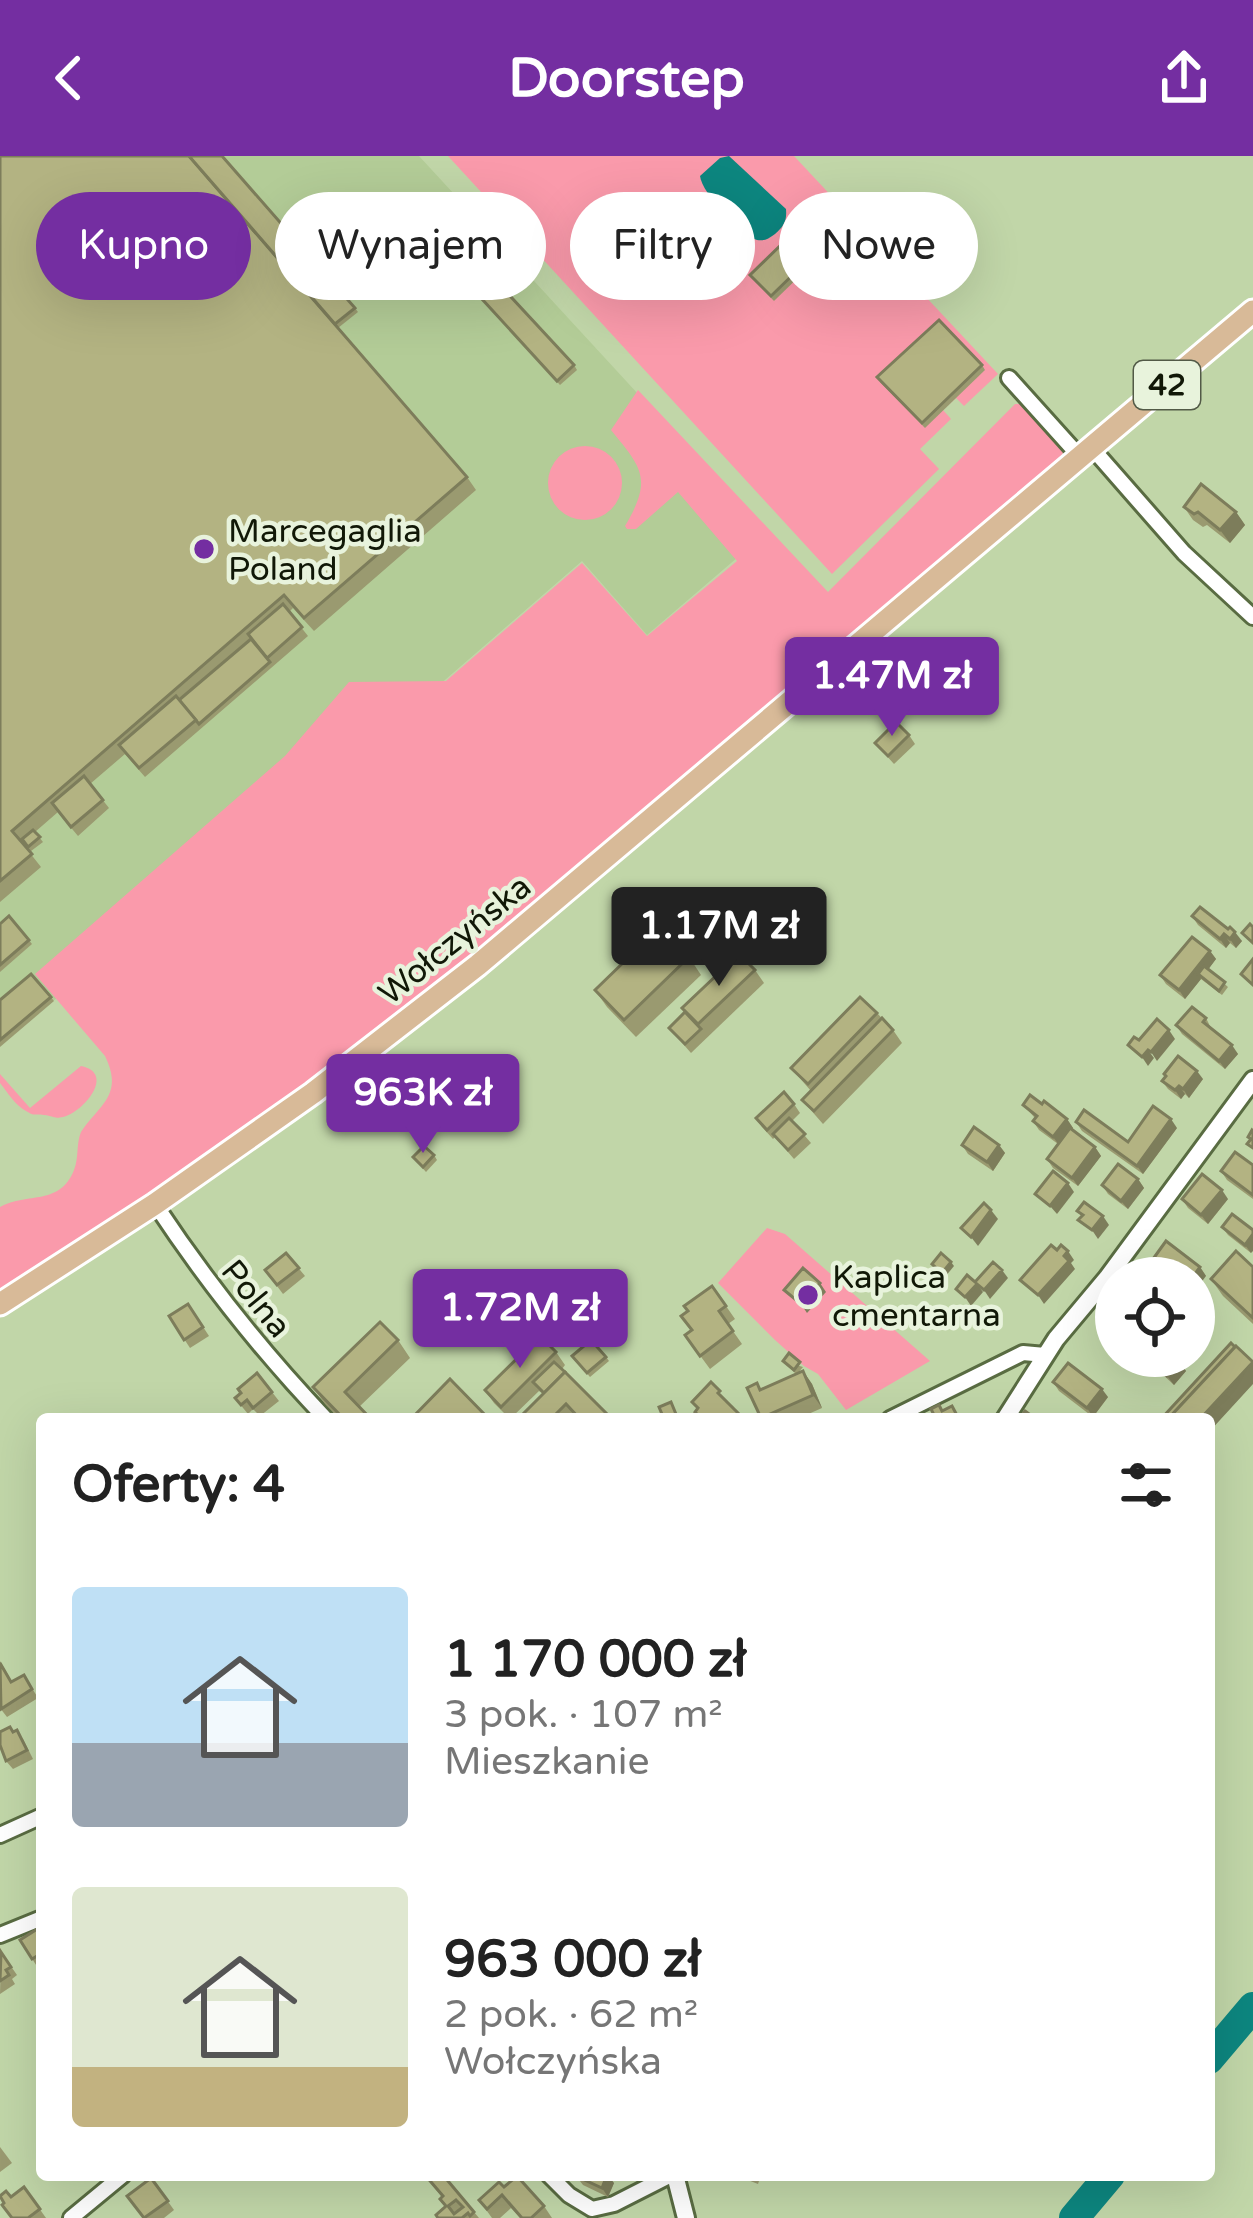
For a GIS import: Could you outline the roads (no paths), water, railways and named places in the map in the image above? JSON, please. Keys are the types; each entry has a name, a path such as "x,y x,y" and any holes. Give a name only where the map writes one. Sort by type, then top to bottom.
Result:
{"main road":[{"name":"Wołczyńska","path":"0,1304 314,1093 478,965 1253,311"}],"street":[{"path":"1009,378 1253,617"},
{"path":"1009,1413 1045,1354 1253,1080"},
{"name":"Polna","path":"155,1204 245,1328 321,1413"},
{"path":"902,1413 1023,1354 1045,1354"},
{"path":"0,1835 36,1819"},
{"path":"0,1934 36,1920"},
{"path":"71,2218 116,2181"},
{"path":"555,2181 590,2213 662,2181"},
{"path":"676,2181 686,2218"}],"water":[{"path":"729,156 779,202 775,234 755,239 755,192 707,192 700,176"}],"waterway":[{"path":"1215,2052 1253,2007"},
{"path":"1074,2218 1105,2181"}],"place":[{"name":"Marcegaglia Poland","path":"204,549"},
{"name":"Kaplica cmentarna","path":"808,1295"}]}
